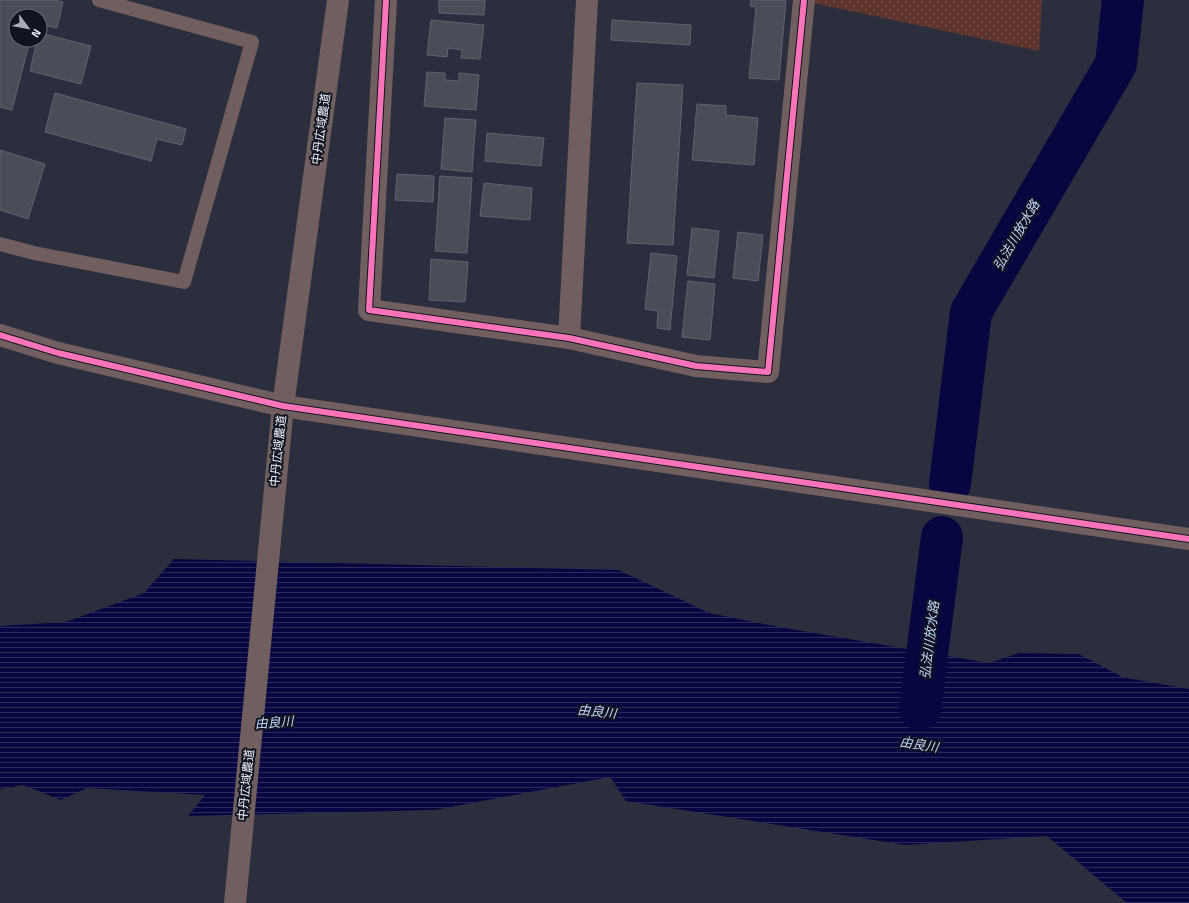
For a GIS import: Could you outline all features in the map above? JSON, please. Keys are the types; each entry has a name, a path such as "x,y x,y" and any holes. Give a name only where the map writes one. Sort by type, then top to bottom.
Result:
{"street":[{"name":"中丹広域農道","path":"235,903 283,406 338,0"},
{"path":"386,0 369,310 569,338 696,366 768,372 804,0"},
{"path":"569,338 587,0"},
{"path":"0,335 58,353 283,406 1189,539"}],"lane":[{"path":"0,244 34,253 184,282 252,42 99,0"}],"shaded area":[{"path":"813,0 1042,0 1039,51 813,3"}],"water":[{"name":"由良川","path":"174,559 619,570 709,613 774,626 989,663 1019,653 1079,654 1122,677 1189,689 1189,903 1127,903 1047,836 905,845 626,801 610,777 435,810 188,816 205,795 87,788 61,800 23,785 0,789 0,626 66,622 144,593"}],"building":[{"path":"0,0 55,0 63,2 57,28 48,26 48,8 8,8 8,48 28,48 12,110 0,107"},
{"path":"439,0 485,0 484,15 439,13"},
{"path":"751,0 786,0 779,80 749,78 756,7 750,6"},
{"path":"431,20 484,25 480,59 461,58 462,50 448,48 447,57 427,55"},
{"path":"612,20 691,25 690,45 611,40"},
{"path":"48,35 91,46 81,84 30,71 35,48 48,48"},
{"path":"427,72 445,73 445,80 459,81 459,73 479,75 476,110 424,106"},
{"path":"637,83 683,85 673,245 627,243"},
{"path":"55,93 186,129 182,145 157,139 151,161 45,132"},
{"path":"697,104 726,106 726,115 758,118 754,165 692,160"},
{"path":"445,118 476,120 472,172 441,169"},
{"path":"487,133 544,138 541,166 485,161"},
{"path":"0,150 45,164 28,219 0,210"},
{"path":"397,174 434,176 433,202 395,200"},
{"path":"440,176 472,178 467,253 435,251"},
{"path":"484,183 532,188 530,220 480,216"},
{"path":"692,228 719,231 714,278 687,275"},
{"path":"738,232 763,235 758,281 733,278"},
{"path":"651,253 677,256 670,330 657,328 658,311 645,309"},
{"path":"431,259 468,262 465,302 429,300"},
{"path":"688,281 715,284 710,340 682,337"}],"waterway":[{"name":"弘法川放水路","path":"950,484 971,312 1116,64 1123,0"},
{"name":"弘法川放水路","path":"920,709 942,537"}],"cycle path":[{"path":"386,0 369,310 569,338 696,366 768,372 804,0"},
{"path":"0,335 58,353 283,406 1189,539"}]}
